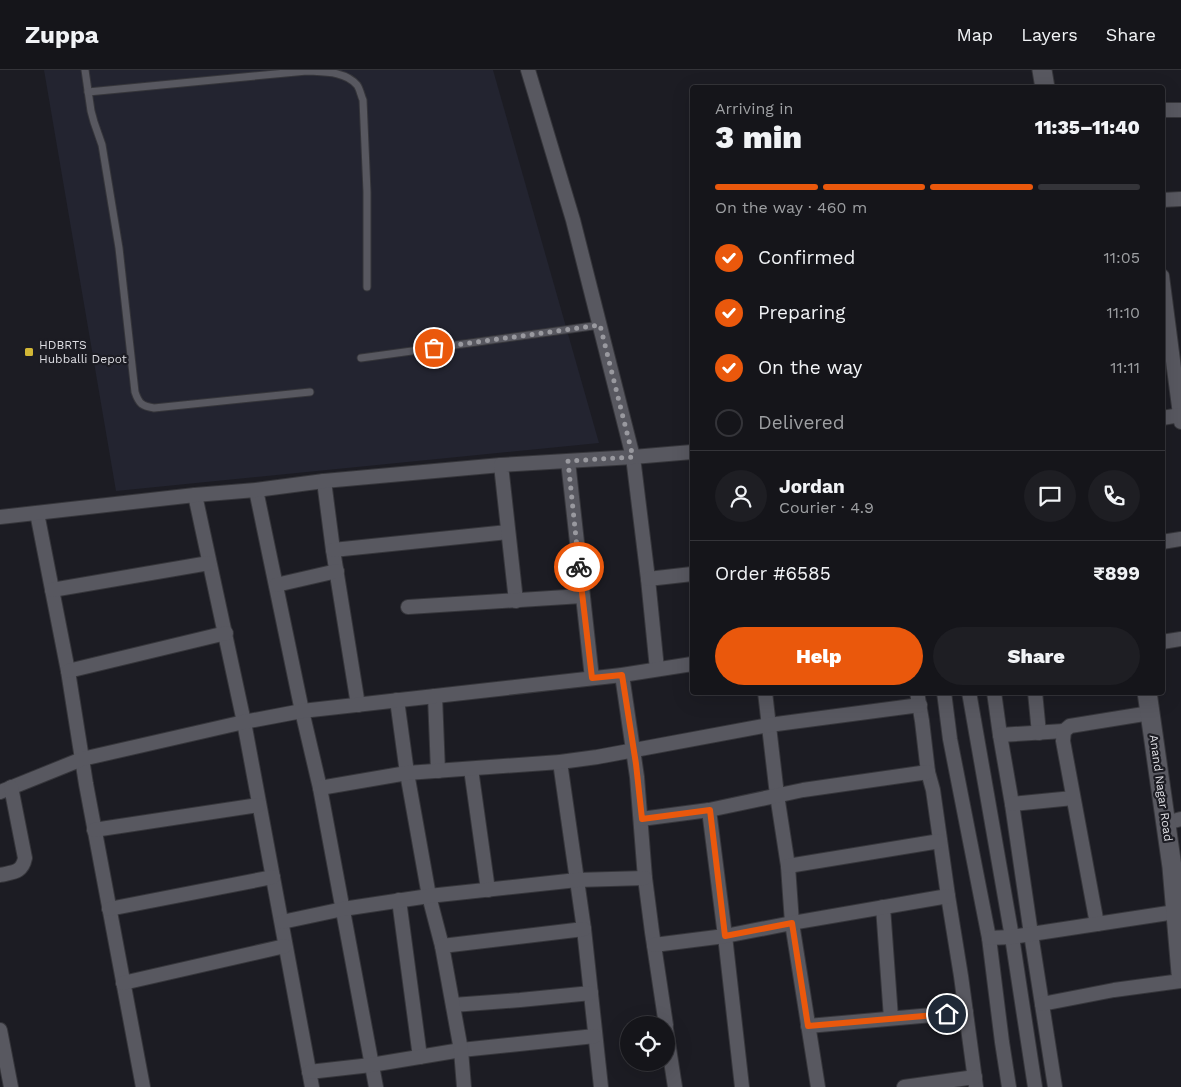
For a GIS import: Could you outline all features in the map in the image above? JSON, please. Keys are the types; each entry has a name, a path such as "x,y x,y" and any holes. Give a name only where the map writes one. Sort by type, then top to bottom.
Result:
{"street":[{"path":"528,70 574,220 633,457 657,669"},
{"path":"1042,70 1044,85"},
{"path":"1165,110 1181,110"},
{"path":"1165,200 1181,199"},
{"path":"1165,298 1181,417 1165,418"},
{"path":"0,517 324,481 501,465 690,452"},
{"path":"568,461 592,678"},
{"path":"501,465 516,601"},
{"path":"324,481 358,705"},
{"path":"256,490 320,788 376,1087"},
{"path":"195,495 244,722 312,1087"},
{"path":"37,513 68,671 94,830 143,1087"},
{"path":"333,550 508,532"},
{"path":"1165,542 1181,539"},
{"path":"52,590 209,563"},
{"path":"276,585 337,572"},
{"path":"648,579 690,574"},
{"path":"408,608 582,596"},
{"path":"68,671 226,633"},
{"path":"1165,642 1181,639"},
{"path":"0,875 17,871 24,866 25,858 6,790 82,759 244,722 302,711 622,675 690,664"},
{"path":"622,675 634,750 642,819 645,878 665,1016"},
{"path":"765,695 777,795 788,866 792,923 818,1087"},
{"path":"944,695 950,740 989,938 1009,1087"},
{"path":"970,695 1036,1087"},
{"path":"994,695 1055,1087"},
{"path":"1035,695 1039,733"},
{"name":"Anand Nagar Road","path":"1147,695 1174,821 1178,884 1175,912 1180,962"},
{"path":"434,696 438,771"},
{"path":"320,788 407,773 560,762 597,757 918,699 975,1082 904,1087"},
{"path":"397,700 407,773 429,896 442,946 461,1050 464,1087"},
{"path":"1000,735 1064,731 1070,726 1082,723 1150,713"},
{"path":"1064,731 1063,741 1097,924"},
{"path":"560,762 584,929 601,1087"},
{"path":"471,769 488,890"},
{"path":"642,819 710,810 777,795 928,772"},
{"path":"1012,804 1073,798"},
{"path":"94,830 259,805"},
{"path":"710,810 742,1087"},
{"path":"788,866 940,841"},
{"path":"109,909 273,877"},
{"path":"282,922 343,909 429,896 577,880 645,878"},
{"path":"654,945 725,936 948,896"},
{"path":"399,900 420,1057"},
{"path":"884,907 891,1018"},
{"path":"989,938 1012,937 1175,912"},
{"path":"442,946 584,929"},
{"path":"123,983 285,946"},
{"path":"1042,1004 1114,990 1181,981"},
{"path":"453,1005 591,993"},
{"path":"808,1026 966,1012"},
{"path":"0,1030 11,1087"},
{"path":"309,1072 372,1065 461,1050 595,1036"},
{"path":"673,1071 675,1087"}],"lane":[{"path":"85,70 94,122 102,145 119,248 135,392 138,401 145,407 154,408 310,392"},
{"path":"88,92 307,71 328,72 347,77 358,86 363,100 367,192 367,287"},
{"path":"361,358 600,325"}],"shaded area":[{"path":"44,70 493,70 599,443 116,491"}],"way so far":[{"path":"434,348 600,325 633,457 568,461 579,567"}],"place":[{"name":"HDBRTS Hubballi Depot","path":"29,352"}],"route":[{"path":"579,567 592,678 622,675 636,764 642,819 710,810 725,936 792,923 808,1026 947,1014"}]}
